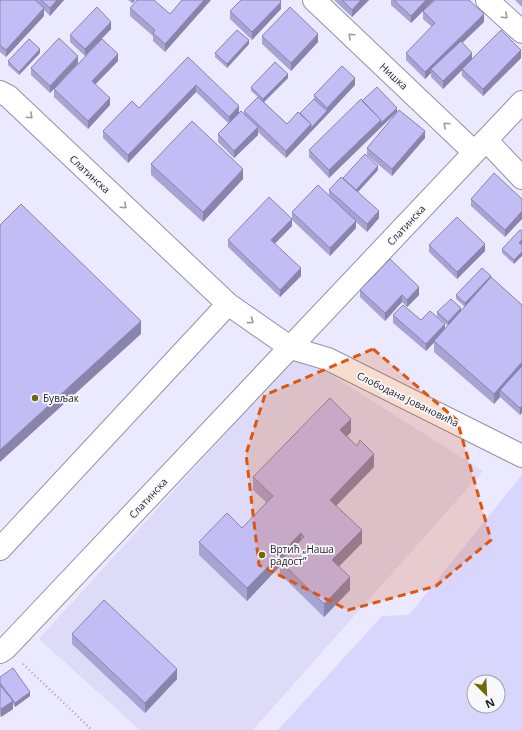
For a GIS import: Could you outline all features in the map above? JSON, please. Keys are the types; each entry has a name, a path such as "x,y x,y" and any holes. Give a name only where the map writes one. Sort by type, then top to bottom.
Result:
{"street":[{"name":"Нишка","path":"314,0 480,146 522,178"},
{"path":"487,0 522,32"},
{"name":"Слатинска","path":"3,96 228,304 291,348"},
{"name":"Слатинска","path":"3,650 291,348 522,102"},
{"path":"0,549 228,304"},
{"name":"Слободана Јовановића","path":"291,348 328,359 522,456"}],"path":[{"path":"3,650 92,730"}],"highlighted area":[{"path":"373,349 457,420 491,540 436,586 348,610 259,565 246,454 265,395"}],"shaded area":[{"name":"Вртић „Наша радост”","path":"298,354 483,471 253,730 140,730 39,639"},
{"path":"522,475 522,730 278,730 382,616 409,615"}],"building":[{"path":"0,0 35,0 44,8 6,50 0,45"},
{"path":"41,0 57,0 50,8"},
{"path":"137,0 154,0 170,14 182,0 204,0 165,44 153,33 155,30 130,8"},
{"path":"241,0 280,0 281,2 252,32 230,11"},
{"path":"342,0 361,0 352,10"},
{"path":"394,0 426,0 411,16"},
{"path":"435,0 469,0 484,14 425,72 406,53 435,23 423,11"},
{"path":"97,7 111,22 85,49 70,35"},
{"path":"290,7 318,34 291,63 262,36"},
{"path":"237,30 249,40 227,64 215,53"},
{"path":"501,30 521,50 483,89 462,69"},
{"path":"59,38 78,56 50,86 31,68"},
{"path":"29,39 40,49 19,72 8,61"},
{"path":"102,39 118,54 92,81 110,98 88,121 54,89"},
{"path":"461,41 472,53 443,81 431,69"},
{"path":"188,57 239,106 229,117 196,85 128,155 103,131 132,101 139,108"},
{"path":"275,62 288,74 263,99 251,87"},
{"path":"342,66 355,78 327,108 314,95"},
{"path":"377,87 397,108 381,123 381,120 362,101"},
{"path":"258,97 287,124 298,112 311,124 286,151 244,111"},
{"path":"314,99 327,111 311,128 311,124 300,113"},
{"path":"361,99 381,120 329,170 309,150"},
{"path":"399,110 425,131 392,169 367,148"},
{"path":"241,111 258,127 234,151 218,134"},
{"path":"192,121 243,169 203,212 151,164"},
{"path":"365,154 378,166 356,190 343,178"},
{"path":"494,173 522,199 522,211 505,230 471,199"},
{"path":"341,177 379,211 367,224 329,190"},
{"path":"318,185 356,221 330,248 292,212"},
{"path":"269,197 292,219 271,240 301,268 280,290 228,240"},
{"name":"Бувљак","path":"21,204 141,321 0,450 0,225"},
{"path":"457,217 485,244 457,272 429,245"},
{"path":"520,230 522,231 522,239 519,243 522,245 522,252 514,260 502,249"},
{"path":"390,259 419,287 407,300 402,295 385,313 360,290"},
{"path":"482,268 491,276 465,303 456,295"},
{"path":"491,277 522,305 522,362 494,394 434,341"},
{"path":"451,299 461,308 448,322 437,312"},
{"path":"403,305 421,320 430,311 445,324 426,344 393,315"},
{"path":"522,366 522,406 520,408 500,390"},
{"path":"330,398 351,419 340,430 357,446 360,440 374,454 330,500 362,530 332,560 350,577 324,604 280,561 304,537 301,533 247,588 199,542 227,513 242,528 273,496 253,477"},
{"path":"104,600 177,669 145,703 72,634"},
{"path":"13,668 30,692 15,703 0,683 0,677"},
{"path":"0,685 13,701 1,709 0,708"}],"place":[{"name":"Бувљак","path":"35,398"},
{"name":"Вртић „Наша радост”","path":"262,555"}]}
